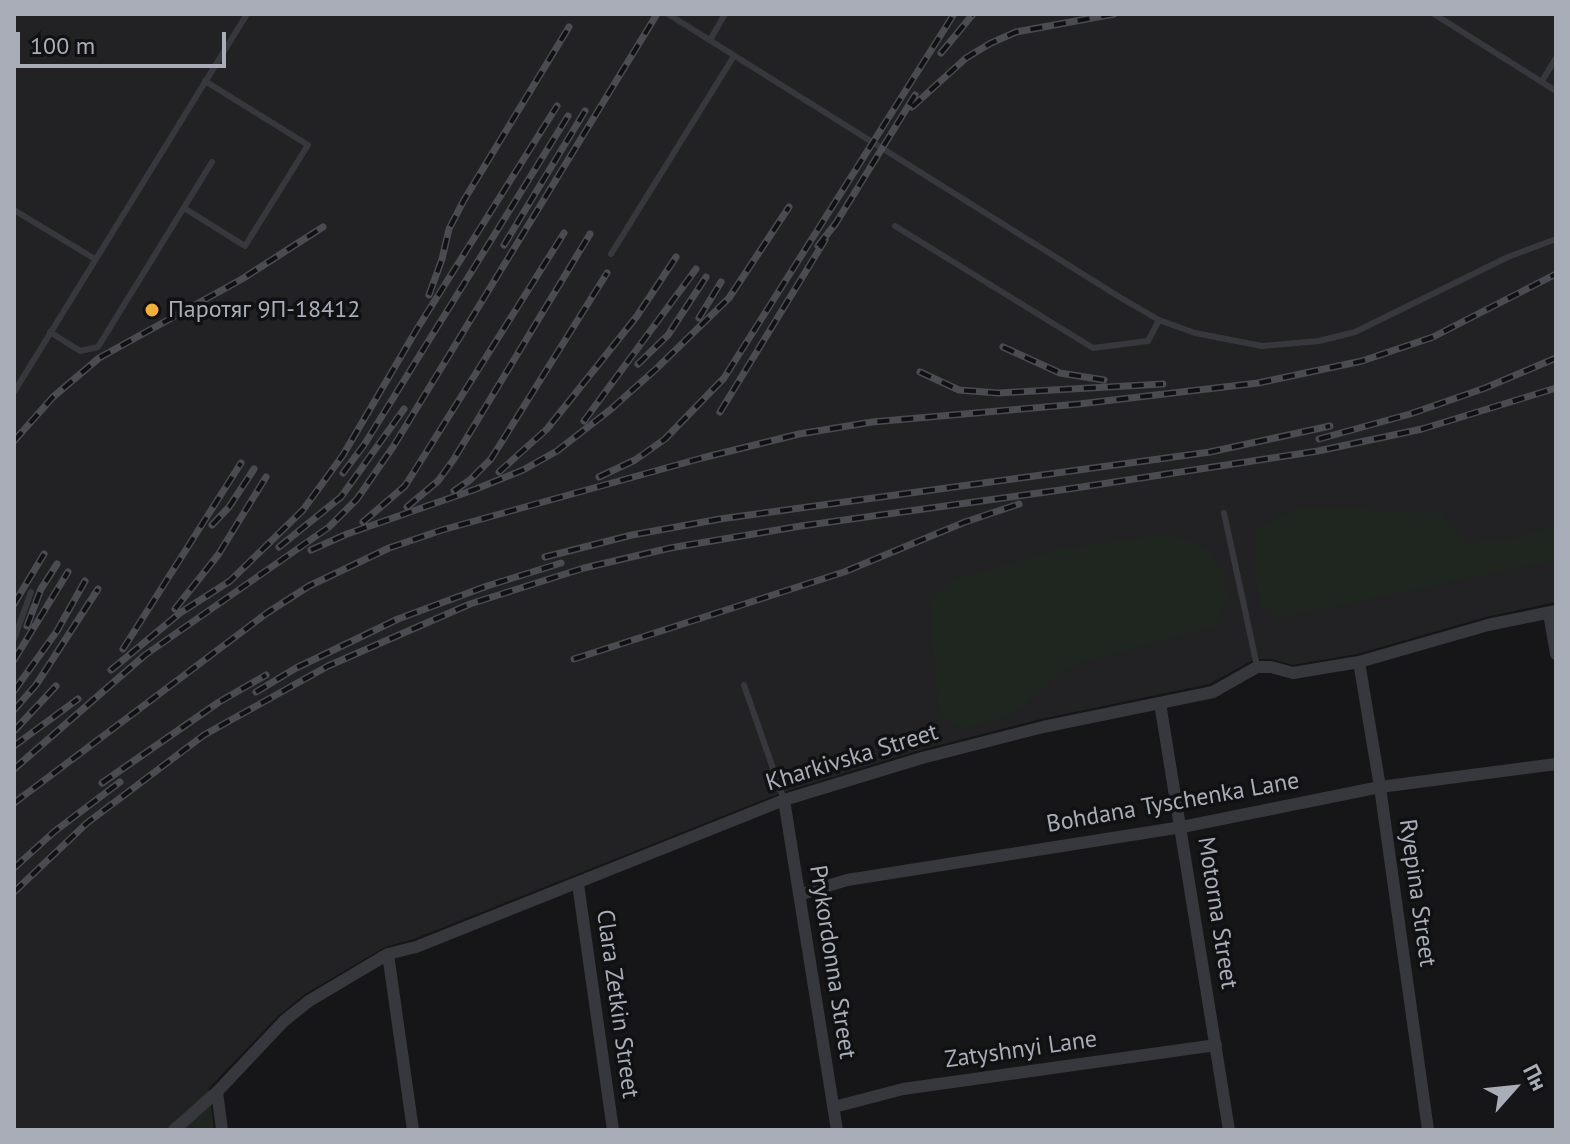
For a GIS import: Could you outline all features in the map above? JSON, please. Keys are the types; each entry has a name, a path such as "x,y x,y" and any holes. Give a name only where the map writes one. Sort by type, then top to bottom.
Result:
{"street":[{"path":"1257,667 1293,673 1359,662 1488,625 1553,612 1556,654"},
{"name":"Ryepina Street","path":"1359,662 1380,787 1428,1130"},
{"name":"Kharkivska Street","path":"174,1130 309,1001 388,954 416,947 578,884 784,800 922,758 1043,727 1213,692 1257,667"},
{"name":"Motorna Street","path":"1160,703 1229,1130"},
{"name":"Bohdana Tyschenka Lane","path":"799,895 847,880 1182,827 1380,787 1556,764"},
{"name":"Prykordonna Street","path":"784,800 837,1130"},
{"name":"Clara Zetkin Street","path":"578,884 613,1130"},
{"path":"388,954 413,1130"},
{"name":"Zatyshnyi Lane","path":"834,1107 903,1089 1216,1045"},
{"path":"217,1092 222,1130"}],"lane":[{"path":"14,392 247,14"},
{"path":"668,14 1159,320 1195,333 1262,346 1319,341 1355,332 1508,257 1556,239"},
{"path":"710,40 725,14"},
{"path":"1434,14 1556,91"},
{"path":"611,254 734,56"},
{"path":"1542,81 1556,58"},
{"path":"184,208 245,246 308,145 205,81"},
{"path":"50,332 80,351 98,347 212,162"},
{"path":"14,210 95,259"},
{"path":"895,226 1093,348 1148,341 1159,320"},
{"path":"1224,513 1257,667"},
{"path":"14,639 31,592"},
{"path":"744,685 784,800"}],"shaded area":[{"path":"14,14 1556,14 1556,602 1486,617 1357,654 1293,665 1272,659 1255,659 1209,684 1041,719 920,750 781,793 414,939 385,947 305,994 278,1016 209,1088 162,1130 14,1130"},
{"path":"1331,506 1441,513 1466,542 1504,541 1556,525 1556,560 1281,618 1260,606 1254,564 1256,529 1294,509"},
{"path":"1172,533 1207,550 1224,573 1227,597 1215,627 1072,665 1024,705 996,720 963,729 939,715 929,599 954,579 1063,548"},
{"path":"209,1088 214,1130 162,1130"}],"railway":[{"path":"14,769 145,655 329,527 357,499 393,447 657,14"},
{"path":"599,477 635,460 665,439 724,378 954,14"},
{"path":"941,53 973,14"},
{"path":"912,107 966,58 991,43 1016,32 1114,14"},
{"path":"429,295 449,229 464,200 569,27"},
{"path":"818,246 836,223 915,95"},
{"path":"111,670 180,613 230,581 303,510 343,455 417,329 557,106"},
{"path":"504,245 585,111"},
{"path":"343,473 364,445 568,116"},
{"path":"311,550 347,534 476,489 523,470 557,451 610,410 729,298 789,207"},
{"path":"14,441 53,397 99,358 242,279 323,227"},
{"path":"363,522 405,486 564,233"},
{"path":"407,507 438,481 454,459 590,234"},
{"path":"720,412 825,240"},
{"path":"499,472 547,429 637,316 676,257"},
{"path":"584,421 696,269"},
{"path":"454,491 491,459 607,273"},
{"path":"14,803 267,613 309,586 389,548 442,530 799,434 872,422 1079,404 1258,383 1362,361 1433,337 1556,274"},
{"path":"638,364 668,335 706,277"},
{"path":"699,318 721,282"},
{"path":"1003,347 1060,373 1104,380"},
{"path":"1319,439 1410,414 1485,388 1556,358"},
{"path":"920,372 959,390 998,393 1163,384"},
{"path":"14,892 87,823 204,735 328,666 470,604 584,568 670,548 1318,451 1422,429 1556,388"},
{"path":"279,547 341,497 404,409"},
{"path":"545,557 632,535 720,519 1210,452 1330,426"},
{"path":"123,649 241,463"},
{"path":"212,525 229,507 254,469"},
{"path":"175,609 218,555 266,477"},
{"path":"574,659 844,572 965,522 1019,504"},
{"path":"14,604 44,554"},
{"path":"256,692 296,668 398,619 561,563"},
{"path":"27,626 41,589 57,564"},
{"path":"14,660 68,572"},
{"path":"14,691 57,631 85,581"},
{"path":"14,710 36,685 98,589"},
{"path":"102,783 219,702 266,675"},
{"path":"14,731 56,686"},
{"path":"14,746 78,699"},
{"path":"14,868 55,831 120,782"}],"place":[{"name":"Паротяг 9П-18412","path":"152,310"}]}
